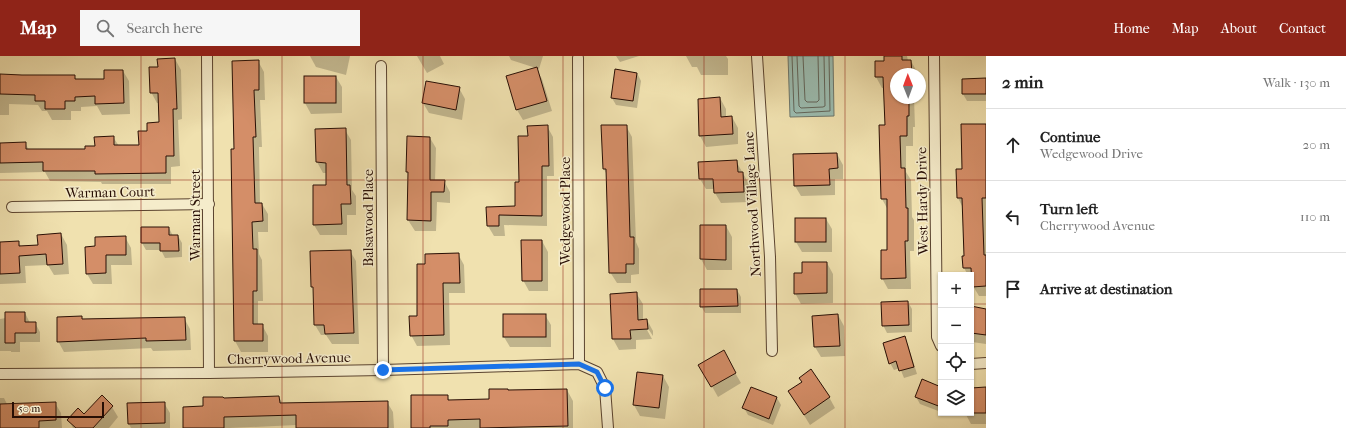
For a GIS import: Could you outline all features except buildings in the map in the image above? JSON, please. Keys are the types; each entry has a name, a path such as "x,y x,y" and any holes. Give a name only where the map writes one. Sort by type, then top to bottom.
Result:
{"street":[{"name":"Warman Street","path":"207,56 210,373"},
{"name":"Northwood Village Lane","path":"757,56 770,258 772,351"},
{"name":"West Hardy Drive","path":"934,56 937,337 940,344"},
{"name":"Wedgewood Place","path":"578,58 579,364"},
{"name":"Balsawood Place","path":"381,66 383,370"},
{"name":"Warman Court","path":"12,207 209,204"},
{"path":"974,364 986,363"},
{"name":"Cherrywood Avenue","path":"0,374 210,373 383,370 579,364"},
{"path":"579,364 597,372 605,388 608,428"}],"water":[{"path":"788,56 833,56 834,116 790,117"}],"route":[{"path":"383,370 579,364 597,372 605,388"}]}
